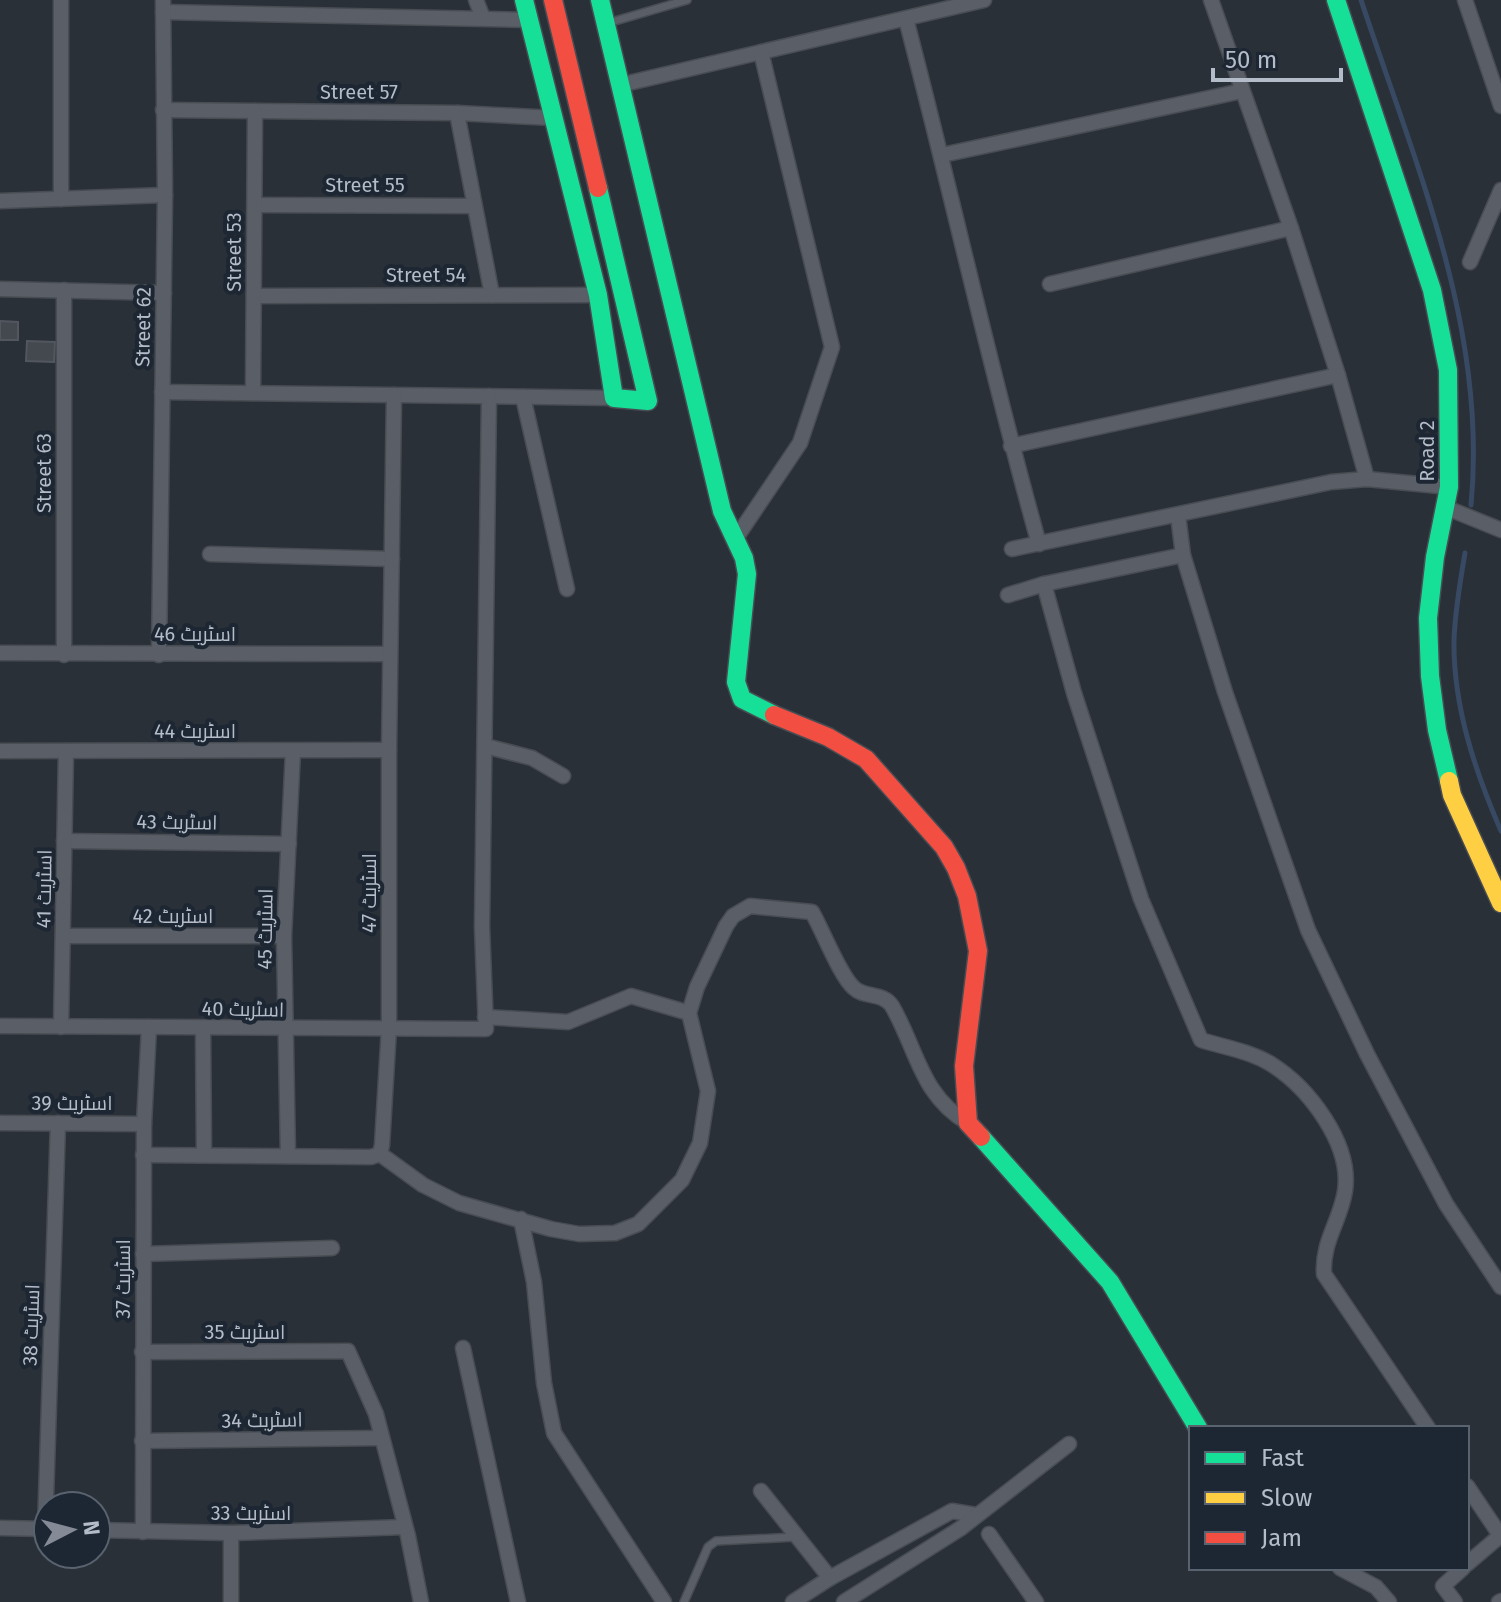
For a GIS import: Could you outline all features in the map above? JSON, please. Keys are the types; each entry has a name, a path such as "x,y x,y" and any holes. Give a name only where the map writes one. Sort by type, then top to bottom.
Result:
{"street":[{"path":"61,0 61,199"},
{"path":"422,0 430,17"},
{"path":"476,0 483,18"},
{"path":"524,0 598,295 614,398"},
{"path":"162,392 648,401 553,0"},
{"path":"600,0 722,511 736,538 747,574 736,682 742,699 828,737 866,759 944,847 967,896 978,951 964,1066 968,1123"},
{"path":"620,85 984,0"},
{"path":"1211,0 1291,228 1367,479"},
{"name":"Road 2","path":"1336,0 1432,290 1448,370 1449,487 1435,557 1428,618 1432,689 1437,730 1452,795 1501,903"},
{"path":"1465,0 1501,106"},
{"path":"163,6 529,20"},
{"name":"Street 62","path":"159,655 165,195 163,6"},
{"path":"906,19 942,155 1011,446 1039,544"},
{"path":"736,538 800,443 832,347 761,52"},
{"path":"942,155 1242,91"},
{"name":"Street 57","path":"163,110 457,113 554,118"},
{"name":"Street 53","path":"253,393 255,111"},
{"path":"457,113 492,295"},
{"path":"1470,262 1501,190"},
{"path":"0,201 165,195"},
{"name":"Street 55","path":"255,205 474,206"},
{"path":"1050,284 1291,228"},
{"path":"0,289 164,293"},
{"name":"Street 63","path":"64,290 64,655"},
{"name":"Street 54","path":"254,296 598,295"},
{"path":"1011,446 1338,375"},
{"name":"اسٹریٹ 47","path":"380,1154 389,1028 394,395"},
{"path":"485,1023 482,927 489,396"},
{"path":"523,397 567,589"},
{"path":"1012,549 1331,482 1367,479 1449,487"},
{"path":"1447,508 1501,530"},
{"path":"1178,515 1183,555 1225,692 1308,930 1367,1054 1446,1204 1501,1287"},
{"path":"210,554 392,559"},
{"path":"1008,595 1044,584 1183,555"},
{"path":"1044,584 1074,693 1141,899 1201,1040 1269,1063 1292,1080 1327,1121 1343,1153 1345,1191 1323,1256 1324,1274 1427,1426"},
{"name":"اسٹریٹ 46","path":"0,653 390,654"},
{"path":"485,746 532,758 563,776"},
{"name":"اسٹریٹ 44","path":"0,751 389,750"},
{"name":"اسٹریٹ 41","path":"61,1027 66,751"},
{"name":"اسٹریٹ 45","path":"288,1156 284,936 293,751"},
{"name":"اسٹریٹ 43","path":"64,841 289,844"},
{"path":"143,1155 371,1157 380,1154 434,1191 459,1203 564,1232 615,1233 638,1224 671,1194 682,1180 700,1143 708,1105 706,1079 689,1013 697,987 733,916 750,906 812,912 844,977 856,990 876,995 890,1003 943,1107 968,1123 1110,1282 1197,1426"},
{"name":"اسٹریٹ 42","path":"64,936 284,936"},
{"name":"اسٹریٹ 40","path":"0,1026 285,1030 568,1022 631,996 689,1013"},
{"name":"اسٹریٹ 37","path":"143,1532 143,1155 149,1027"},
{"path":"203,1028 204,1155"},
{"name":"اسٹریٹ 39","path":"0,1123 144,1124"},
{"name":"اسٹریٹ 38","path":"47,1490 58,1123"},
{"path":"521,1219 534,1282 544,1383 554,1433 664,1602"},
{"path":"143,1254 332,1248"},
{"path":"463,1348 518,1602"},
{"name":"اسٹریٹ 35","path":"142,1352 348,1351 376,1414 382,1438"},
{"path":"382,1438 421,1602"},
{"name":"اسٹریٹ 34","path":"142,1441 382,1438"},
{"path":"848,1601 961,1528 1069,1444"},
{"path":"1469,1489 1501,1535 1469,1563"},
{"path":"761,1491 830,1578"},
{"path":"793,1602 830,1578 952,1511 976,1515"},
{"name":"اسٹریٹ 33","path":"112,1531 231,1533 405,1527"},
{"path":"0,1528 32,1529"},
{"path":"231,1533 231,1602"},
{"path":"989,1534 1036,1602"},
{"path":"1344,1570 1376,1587 1389,1602"},
{"path":"1455,1602 1443,1586 1461,1570"}],"lane":[{"path":"605,24 687,0"},
{"path":"684,1602 708,1547 716,1541 797,1537"}],"building":[{"path":"0,321 18,322 18,340 0,340"},
{"path":"27,341 55,342 54,362 26,361"}],"waterway":[{"path":"1361,0 1424,185 1458,311 1469,375 1473,439 1471,505"},
{"path":"1465,553 1455,629 1457,689 1474,762 1501,831"}],"traffic: fast":[{"path":"524,0 598,295 614,398 648,401 598,188"},
{"path":"600,0 722,511 744,558 747,574 736,682 742,699 774,715"},
{"path":"1336,0 1432,290 1448,370 1449,487 1435,557 1428,618 1430,676 1437,730 1449,781"},
{"path":"981,1137 1110,1282 1197,1426"}],"traffic: slow":[{"path":"1449,781 1452,795 1501,903"}],"traffic: jam":[{"path":"553,0 598,188"},
{"path":"774,715 828,737 866,759 944,847 956,868 967,896 978,951 964,1066 968,1123 981,1137"}]}
